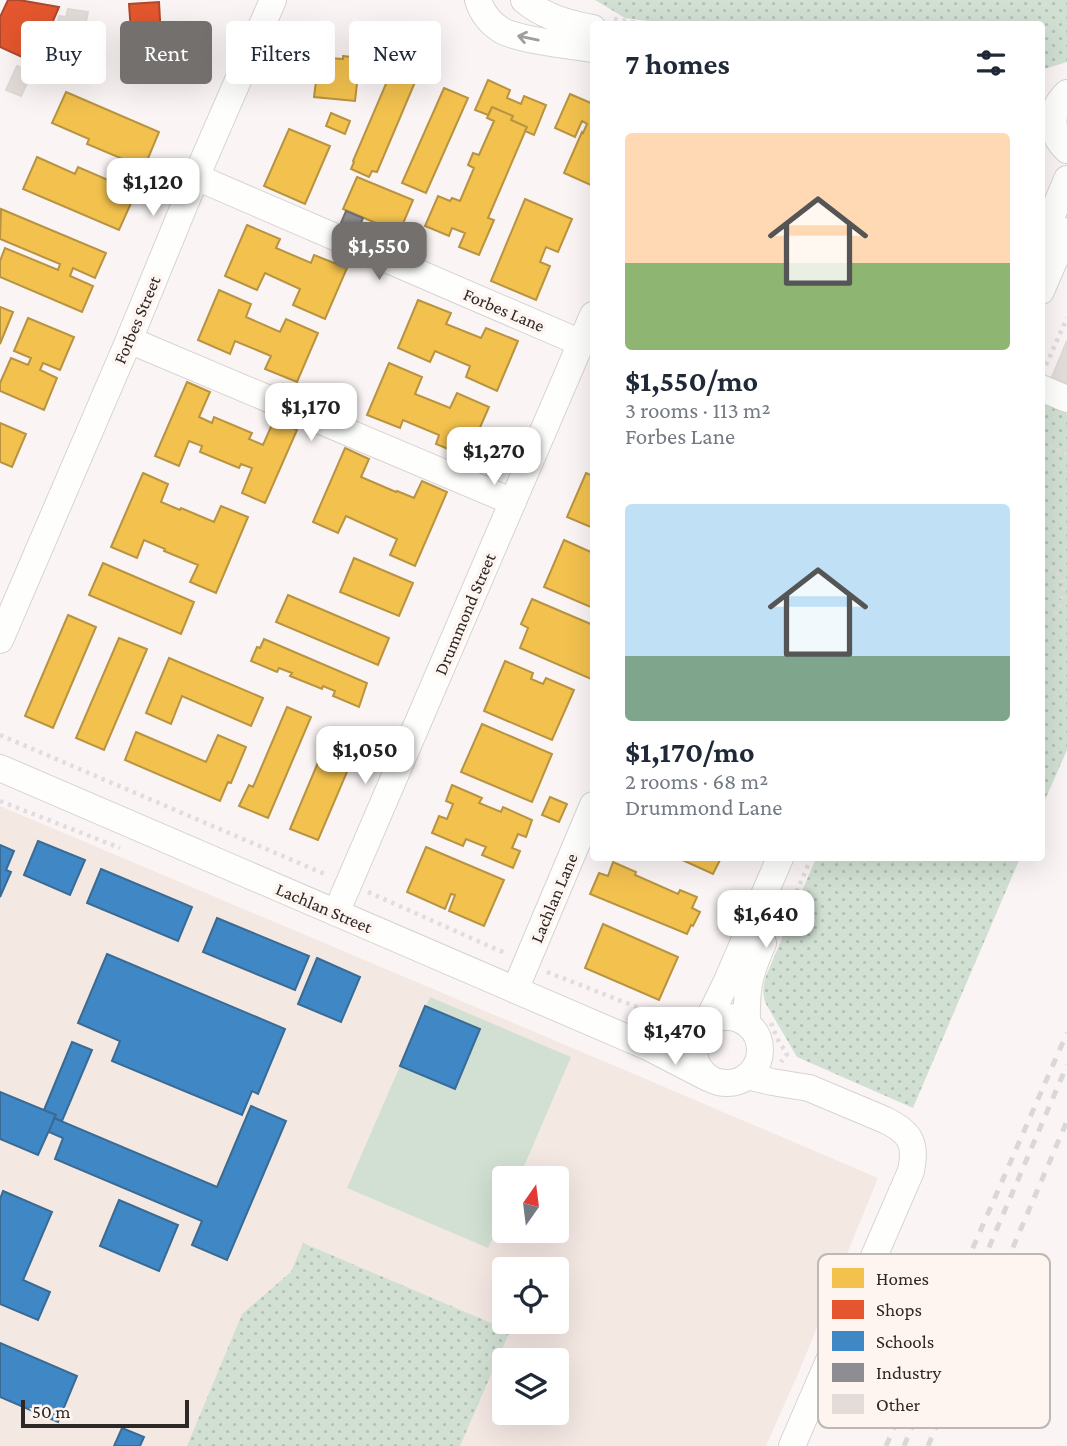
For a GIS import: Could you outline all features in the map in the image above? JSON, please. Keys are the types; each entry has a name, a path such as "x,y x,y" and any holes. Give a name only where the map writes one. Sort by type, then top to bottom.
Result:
{"street":[{"name":"Forbes Street","path":"0,640 273,0"},
{"path":"478,0 491,23 503,32 590,49"},
{"path":"524,0 544,14 590,27"},
{"path":"557,0 570,14 590,21"},
{"path":"1054,107 1055,134 1067,152"},
{"name":"Forbes Lane","path":"196,177 581,343"},
{"path":"1045,232 1067,179"},
{"path":"1045,282 1067,231"},
{"name":"Drummond Street","path":"336,913 590,322"},
{"path":"129,340 513,502"},
{"path":"1045,382 1067,399"},
{"name":"Lachlan Street","path":"0,768 648,1047 708,1078"},
{"name":"Lachlan Lane","path":"515,990 590,813"},
{"path":"779,861 727,981 693,1050 700,1070 708,1078 718,1082 738,1081 755,1069 759,1060 760,1050 746,1000 749,977 798,861"},
{"path":"648,1047 701,1031 718,1017 738,1018 753,1031 780,1064 809,1088"},
{"path":"747,1076 772,1083 809,1088 897,1126 907,1134 914,1156 911,1171 875,1254"},
{"path":"792,1446 818,1386"}],"path":[{"path":"1045,373 1067,318"},
{"path":"1045,445 1067,454"},
{"path":"1045,567 1056,572 1064,586 1059,607 1045,623"}],"shaded area":[{"path":"0,806 878,1178 847,1254 818,1254 818,1325 766,1446 0,1446"}],"green space":[{"path":"595,0 1067,0 1067,62 1045,69 1045,21 648,21 625,18"},
{"path":"1045,397 1067,406 1067,750 1045,800"},
{"path":"815,861 1019,861 913,1108 797,1057 766,1004 763,990 766,976"},
{"path":"430,997 571,1057 524,1166 492,1166 492,1239 488,1248 347,1188"},
{"path":"303,1243 492,1323 492,1334 509,1334 503,1348 492,1348 492,1372 460,1446 187,1446 242,1314 291,1272"}],"building: Homes":[{"path":"343,56 349,57 349,84 357,84 355,101 314,97 316,84 335,84 335,58 343,59"},
{"path":"488,80 510,90 507,98 521,104 524,96 546,105 534,135 525,131 527,127 511,120 513,116 492,107 488,115 475,110"},
{"path":"386,84 414,84 377,172 372,171 369,177 351,169"},
{"path":"444,88 468,98 426,193 402,183"},
{"path":"66,92 159,132 144,168 87,144 89,139 52,123"},
{"path":"570,94 590,103 590,185 564,173 587,124 582,121 575,137 555,128"},
{"path":"492,107 513,116 511,120 527,127 488,218 494,220 479,255 459,247 465,233 452,228 449,236 425,226 438,196 450,201 452,198 460,201 474,168 468,165 473,153 479,155 494,121 487,118"},
{"path":"331,113 350,121 345,134 326,126"},
{"path":"289,129 330,146 305,204 264,186"},
{"path":"37,157 75,174 78,167 136,192 119,230 23,189"},
{"path":"357,177 413,200 399,233 343,209"},
{"path":"525,199 572,219 558,252 546,247 540,262 550,266 536,300 491,281"},
{"path":"1,209 106,253 95,278 73,268 70,276 93,286 82,312 0,277 0,261 5,248 58,270 60,264 0,239"},
{"path":"247,225 280,239 276,248 311,263 314,255 347,268 325,319 293,305 300,289 265,273 257,290 225,276"},
{"path":"219,290 251,304 246,317 280,332 286,319 318,333 297,382 265,369 271,356 235,341 230,354 198,340"},
{"path":"418,300 451,313 446,324 481,338 486,328 518,341 497,391 466,377 470,366 435,351 430,362 398,348"},
{"path":"0,307 13,312 0,344"},
{"path":"28,318 74,337 60,370 43,363 40,370 57,378 44,410 0,391 0,383 11,358 28,365 31,358 14,351"},
{"path":"389,363 422,377 415,394 450,408 457,393 489,407 467,457 436,444 439,435 403,420 400,428 367,415"},
{"path":"187,382 210,392 199,417 212,423 214,417 252,433 249,439 263,445 274,420 297,430 265,503 242,493 252,468 241,464 239,468 200,452 202,446 189,441 179,466 155,456"},
{"path":"0,423 26,434 12,467 0,462"},
{"path":"345,448 369,459 361,477 414,498 422,481 447,492 415,566 390,555 397,539 346,516 338,533 313,522"},
{"path":"143,473 168,484 161,502 180,510 181,508 214,522 221,506 248,517 216,593 190,582 198,565 164,551 165,549 144,540 137,558 111,547"},
{"path":"586,473 590,475 590,527 567,517"},
{"path":"564,540 590,552 590,607 544,587"},
{"path":"354,558 413,583 399,616 340,592"},
{"path":"103,563 194,602 181,634 89,595"},
{"path":"288,595 389,638 378,665 276,622"},
{"path":"532,599 590,624 590,679 520,648 528,628 521,624"},
{"path":"68,615 96,627 53,728 25,716"},
{"path":"119,638 147,649 104,750 76,738"},
{"path":"264,639 367,683 359,707 333,696 335,691 323,686 322,689 290,676 292,673 279,668 277,672 251,661"},
{"path":"169,658 263,698 251,726 182,696 171,724 146,713"},
{"path":"505,661 533,673 531,679 543,684 546,678 574,690 552,740 484,711"},
{"path":"287,707 311,717 268,818 239,806 249,785 253,787"},
{"path":"482,724 552,754 532,802 461,772"},
{"path":"136,732 206,762 218,735 246,747 231,783 228,782 220,801 125,760"},
{"path":"330,734 358,746 318,840 290,829"},
{"path":"452,785 482,798 479,803 501,812 503,807 532,820 526,837 518,834 512,848 520,851 513,868 482,855 486,847 466,839 463,846 432,833 439,816 447,819 453,804 446,801"},
{"path":"550,797 567,804 559,822 542,815"},
{"path":"426,847 504,880 484,926 449,911 455,895 451,894 445,909 407,892"},
{"path":"685,861 720,861 713,874"},
{"path":"613,862 678,894 680,890 697,897 692,908 700,912 687,934 590,894 599,873 608,876"},
{"path":"603,924 678,957 659,1000 585,968"}],"building: Shops":[{"path":"8,0 59,7 53,21 21,21 21,57 0,47 0,17"},
{"path":"159,2 160,21 130,21 129,4"}],"building: Schools":[{"path":"38,841 85,860 70,895 24,875"},
{"path":"0,845 14,851 6,870 11,872 0,897"},
{"path":"101,869 192,907 178,941 87,903"},
{"path":"217,918 309,956 295,990 203,952"},
{"path":"107,954 285,1029 258,1094 252,1091 242,1115 112,1061 120,1041 78,1023"},
{"path":"317,958 360,977 341,1022 298,1004"},
{"path":"425,1006 480,1029 455,1089 400,1066"},
{"path":"72,1042 92,1050 62,1121 44,1110"},
{"path":"0,1092 56,1115 38,1155 0,1139"},
{"path":"251,1106 286,1121 227,1260 192,1245 202,1221 55,1159 63,1138 49,1132 54,1118 217,1187"},
{"path":"3,1191 52,1212 23,1280 50,1292 38,1320 0,1304 0,1199"},
{"path":"119,1200 178,1225 159,1271 100,1246"},
{"path":"0,1343 77,1376 58,1422 0,1397"},
{"path":"122,1428 144,1437 140,1446 114,1446"}],"building: Industry":[{"path":"346,211 363,218 355,237 338,230"}],"building: Other":[{"path":"68,9 88,12 86,21 58,21 59,16 66,17"},
{"path":"17,66 21,68 21,84 27,84 21,96 6,90"},
{"path":"1067,341 1067,383 1052,377"}],"railway":[{"path":"970,1254 1067,1033"},
{"path":"986,1254 1067,1065"},
{"path":"1010,1254 1067,1121"},
{"path":"886,1446 894,1428"},
{"path":"904,1446 912,1428"},
{"path":"928,1446 936,1428"}]}
